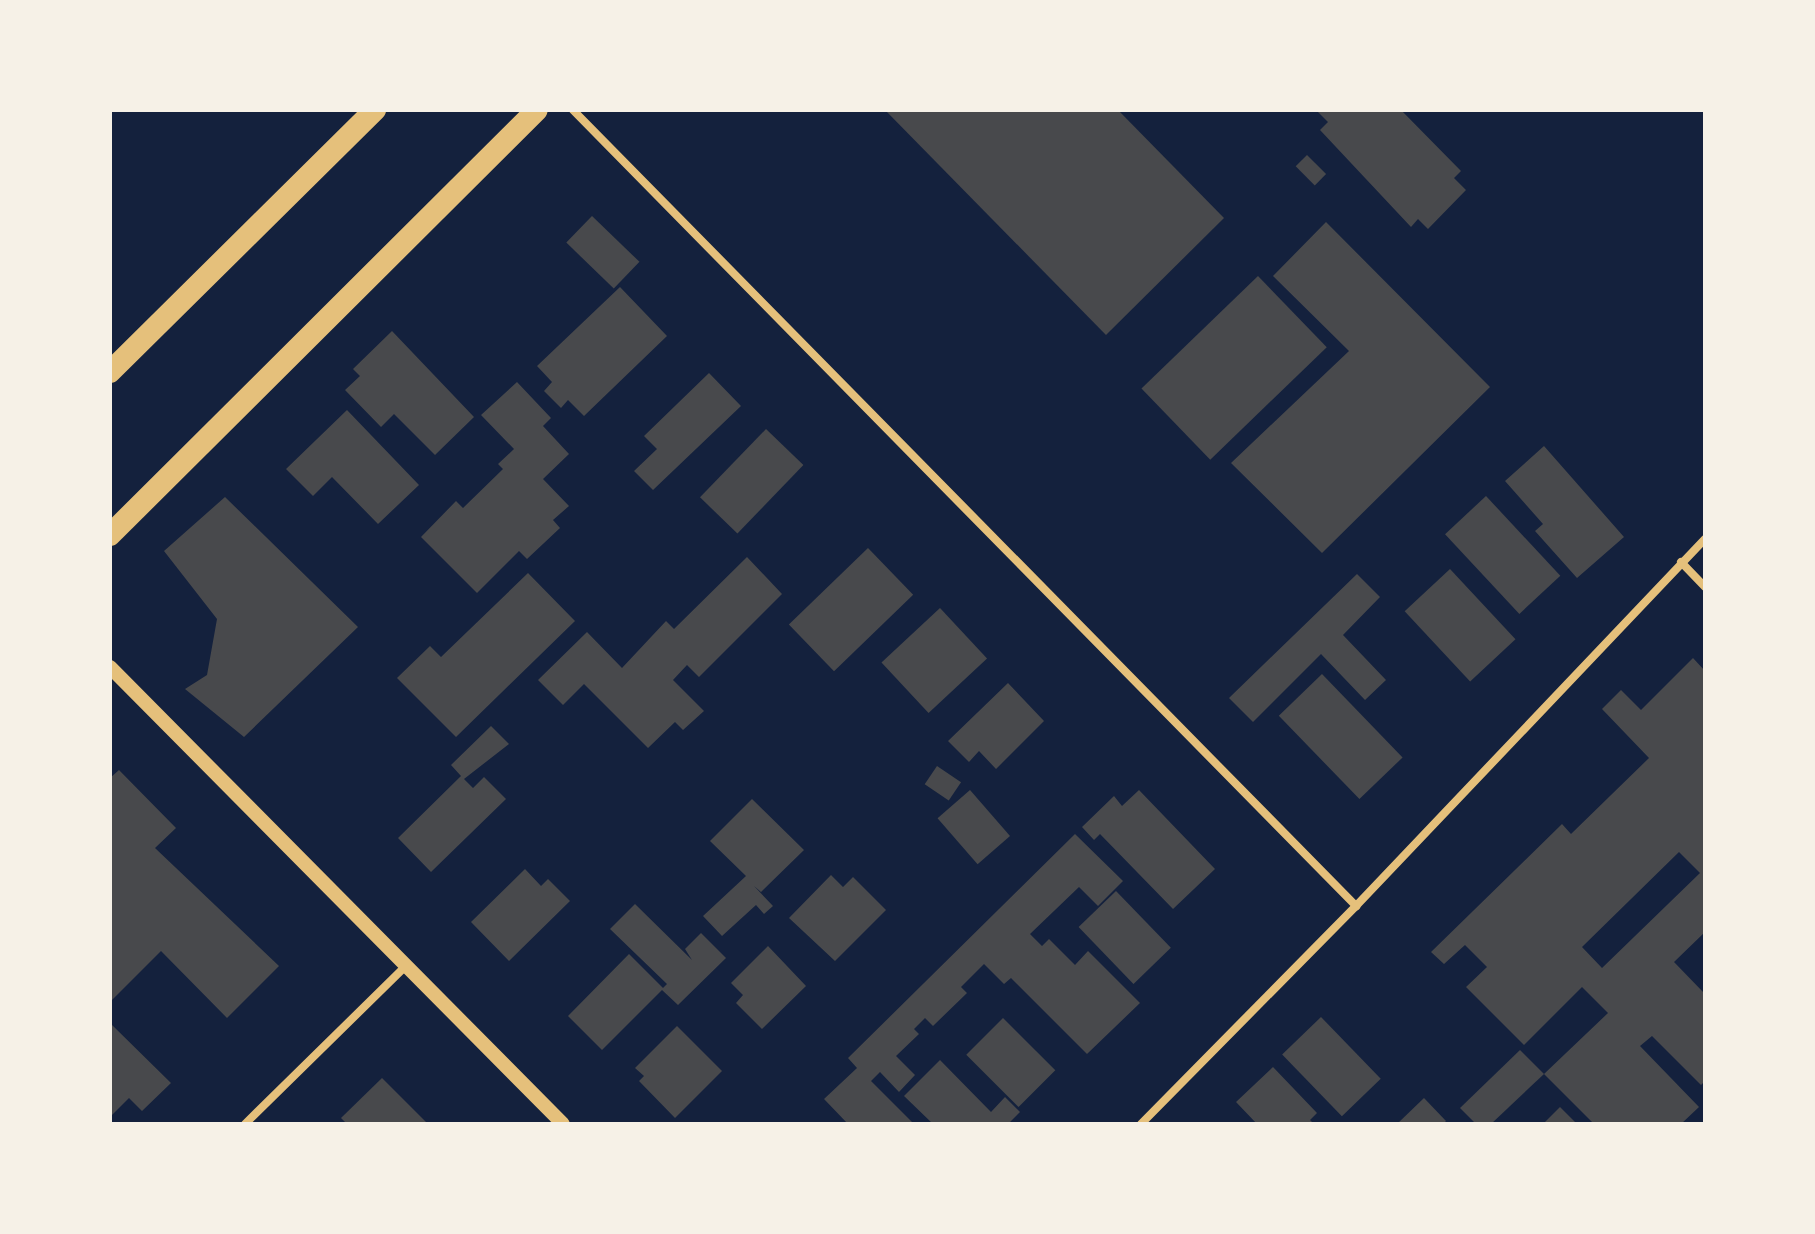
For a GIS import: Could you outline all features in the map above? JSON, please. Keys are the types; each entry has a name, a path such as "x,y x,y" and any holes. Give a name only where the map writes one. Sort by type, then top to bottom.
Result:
{"highway":[{"path":"110,372 375,110"},
{"path":"110,535 537,110"}],"street":[{"path":"573,110 1356,906"},
{"path":"1141,1124 1356,906 1705,539"},
{"path":"1681,562 1705,587"},
{"path":"110,667 408,964 563,1124"},
{"path":"245,1124 408,964"}],"building":[{"path":"885,110 1118,110 1224,218 1106,335"},
{"path":"1316,110 1401,110 1461,171 1454,178 1466,190 1428,229 1418,219 1411,227 1320,130 1328,122"},
{"path":"1307,155 1326,174 1315,185 1296,166"},
{"path":"592,216 639,262 614,288 566,243"},
{"path":"1326,222 1490,387 1322,553 1231,463 1349,351 1273,276"},
{"path":"1258,276 1327,347 1210,460 1141,389"},
{"path":"620,287 667,336 584,416 568,400 561,408 544,391 552,382 537,366"},
{"path":"392,331 474,417 435,455 394,414 381,427 345,390 360,376 353,369"},
{"path":"709,373 741,406 653,490 634,471 657,449 644,436"},
{"path":"517,382 551,418 543,426 569,454 543,479 569,506 553,520 560,528 527,559 519,551 477,593 421,537 456,501 463,508 503,469 498,464 514,449 481,415"},
{"path":"347,410 419,485 378,524 332,477 313,496 286,469"},
{"path":"766,429 803,465 737,533 700,497"},
{"path":"1544,446 1624,537 1577,578 1535,531 1543,524 1505,481"},
{"path":"1486,496 1560,576 1519,614 1445,534"},
{"path":"225,497 358,627 244,737 185,689 207,675 217,619 164,551"},
{"path":"868,548 913,595 834,671 789,624"},
{"path":"747,557 782,594 699,677 687,665 673,680 704,711 683,730 675,722 648,748 584,684 563,705 538,680 587,632 622,668 666,621 674,629"},
{"path":"1450,569 1515,639 1470,681 1405,611"},
{"path":"528,573 575,621 456,737 397,678 430,646 441,657"},
{"path":"1357,574 1380,597 1343,635 1386,680 1365,700 1321,654 1253,722 1229,698"},
{"path":"940,608 987,658 929,713 881,663"},
{"path":"1693,658 1705,671 1705,932 1674,962 1705,994 1705,1081 1701,1085 1652,1036 1640,1046 1699,1107 1681,1124 1594,1124 1544,1074 1608,1013 1582,987 1524,1045 1466,987 1487,967 1465,945 1444,964 1431,952 1562,824 1571,834 1649,758 1602,709 1621,690 1641,710","holes":["1679,852 1700,873 1602,968 1582,947"]},
{"path":"1322,674 1403,757 1359,799 1279,716"},
{"path":"1008,683 1044,721 996,769 979,751 969,762 948,741"},
{"path":"491,726 509,744 464,779 473,788 484,777 506,799 431,872 398,838 461,776 451,765"},
{"path":"937,766 961,782 949,800 925,784"},
{"path":"119,770 176,828 155,848 279,966 227,1018 161,951 110,1002 110,778"},
{"path":"970,790 1010,836 978,864 938,818"},
{"path":"1139,790 1215,869 1173,909 1100,834 1094,840 1082,827 1114,796 1122,806"},
{"path":"752,799 804,850 761,892 754,886 773,906 764,914 756,905 722,936 703,916 746,876 710,841"},
{"path":"1075,834 1123,881 1098,906 1079,887 1030,934 1042,946 1049,939 1075,965 1088,951 1140,1003 1087,1054 1011,978 1004,984 984,964 961,987 967,993 933,1026 925,1018 914,1029 919,1034 896,1056 915,1075 899,1092 880,1072 871,1081 914,1124 848,1124 824,1099 857,1068 848,1058"},
{"path":"525,869 541,886 548,879 570,901 509,961 471,922"},
{"path":"831,875 843,887 853,877 886,910 835,961 789,918"},
{"path":"1116,891 1171,948 1133,984 1079,927"},
{"path":"635,904 692,960 685,949 701,933 726,958 678,1005 662,990 602,1050 568,1016 629,954 663,988 667,984 610,929"},
{"path":"768,946 806,986 762,1029 736,1003 743,995 731,983"},
{"path":"1321,1017 1381,1079 1342,1116 1282,1055"},
{"path":"1003,1018 1055,1070 1019,1107 966,1055"},
{"path":"110,1023 171,1083 142,1111 129,1098 110,1117"},
{"path":"677,1026 722,1071 675,1118 639,1081 644,1076 635,1068"},
{"path":"1520,1050 1544,1074 1491,1124 1476,1124 1460,1108"},
{"path":"940,1060 991,1112 1005,1097 1020,1112 1008,1124 933,1124 904,1096"},
{"path":"1273,1067 1317,1113 1310,1120 1314,1124 1257,1124 1236,1102"},
{"path":"382,1078 428,1124 347,1124 341,1118"},
{"path":"1424,1098 1446,1121 1443,1124 1397,1124"},
{"path":"1560,1107 1577,1124 1543,1124"}]}
